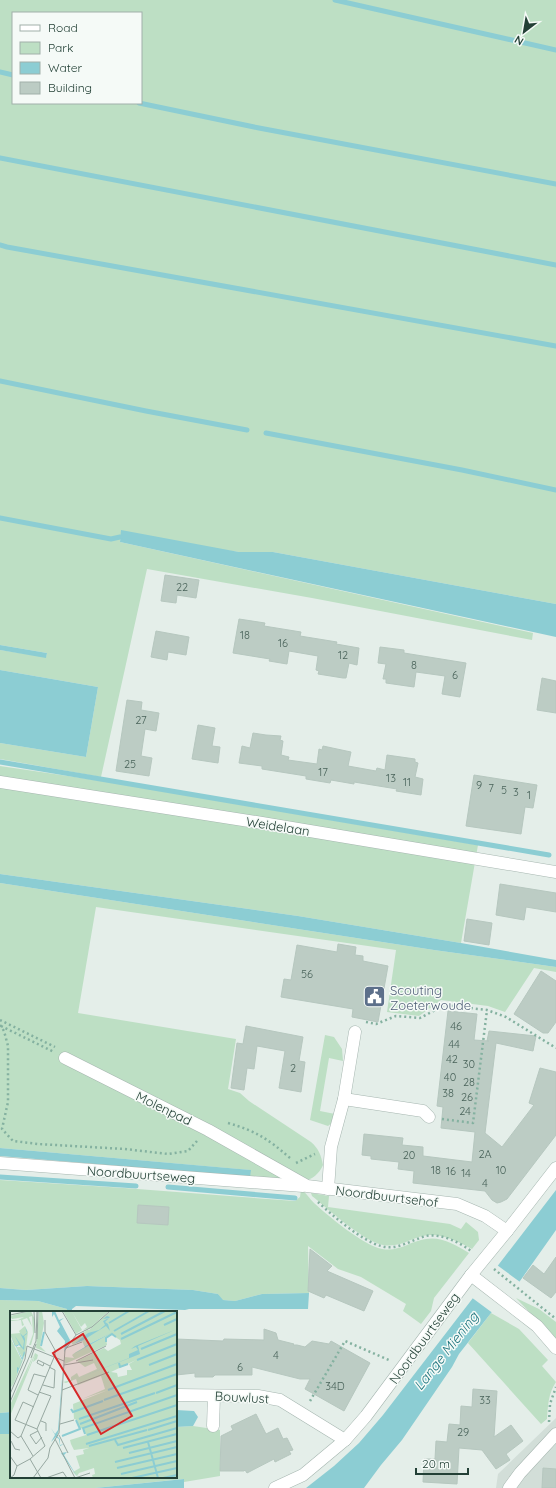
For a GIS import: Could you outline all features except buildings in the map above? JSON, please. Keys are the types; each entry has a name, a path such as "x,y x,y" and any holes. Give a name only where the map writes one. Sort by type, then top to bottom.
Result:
{"street":[{"name":"Weidelaan","path":"0,782 256,822 556,872"},
{"name":"Noordbuurtsehof","path":"355,1032 344,1099 331,1147 328,1189 457,1204 485,1216 507,1231"},
{"name":"Molenpad","path":"65,1058 208,1130 307,1186 328,1189"},
{"path":"344,1099 423,1111 429,1117"},
{"name":"Noordbuurtseweg","path":"0,1163 307,1186"},
{"name":"Noordbuurtseweg","path":"275,1488 303,1475 345,1440 366,1416 474,1277 507,1231 556,1168"},
{"path":"474,1277 537,1326 556,1348"},
{"name":"Bouwlust","path":"177,1395 258,1396 280,1400 345,1440"},
{"path":"212,1426 214,1396"},
{"path":"509,1488 520,1473 556,1434"}],"path":[{"path":"355,1032 357,1021 376,1024 396,1016 420,1018 445,1005 487,1010 506,1017 556,1048"},
{"path":"429,1117 473,1123 487,1010"},
{"path":"0,1020 56,1048"},
{"path":"0,1025 65,1058"},
{"path":"0,1025 4,1031 8,1046 8,1102 2,1129 13,1141 38,1144 125,1149 168,1154 188,1151 208,1130"},
{"path":"296,1163 331,1147"},
{"path":"489,1265 556,1319"},
{"path":"302,1414 345,1341 404,1366"},
{"path":"545,1446 552,1398 556,1387"}],"shaded area":[{"path":"556,1418 556,1488 496,1488 498,1474"}],"green space":[{"path":"0,0 556,0 556,604 273,552 239,552 120,537 120,542 533,633 532,640 312,598 147,569 101,777 0,759 0,743 86,757 98,687 0,670 0,650 46,657 47,653 0,645"},
{"path":"0,766 102,781 478,845 461,943 298,916 0,874"},
{"path":"0,883 434,950 556,967 556,972 534,968 505,1012 488,1006 441,1000 419,1016 387,1012 396,950 96,907 78,1013 236,1039 228,1089 240,1093 249,1101 311,1142 319,1152 323,1165 317,1174 310,1179 291,1183 250,1177 250,1170 0,1148"},
{"path":"325,1035 334,1037 342,1049 343,1061 329,1058 320,1111 335,1114 333,1122 328,1126 310,1120"},
{"path":"0,1180 295,1201 300,1197 301,1190 314,1203 356,1236 365,1242 382,1249 388,1250 400,1248 420,1240 431,1238 454,1244 469,1253 434,1298 431,1311 421,1324 403,1311 406,1304 361,1277 338,1269 308,1246 309,1293 262,1294 235,1301 222,1300 218,1294 193,1290 87,1286 26,1290 0,1288"},
{"path":"311,1193 329,1196 328,1207 450,1224 461,1229 466,1222 478,1232 479,1240 472,1249 451,1239 435,1235 423,1236 394,1245 379,1244 371,1241 354,1230 312,1196"},
{"path":"516,1298 539,1309 556,1322 556,1340"},
{"path":"0,1300 38,1301 67,1309 67,1311 10,1311 10,1412 0,1413"},
{"path":"491,1313 519,1329 548,1360 542,1366 556,1382 550,1396 547,1419 541,1424 468,1343"},
{"path":"193,1426 220,1430 220,1476 184,1482 183,1479 95,1488 0,1488 0,1434 10,1434 10,1478 177,1478 177,1427"}],"water":[{"path":"121,530 239,552 273,552 556,604 556,637 120,542"},
{"path":"0,645 47,653 46,658 0,650"},
{"path":"0,670 98,687 86,757 0,743"},
{"path":"0,874 298,916 461,943 556,960 556,967 434,950 0,883"},
{"path":"0,1148 251,1170 250,1177 0,1156"},
{"name":"Lange Miening","path":"556,1190 556,1230 520,1281 491,1313 459,1354 452,1367 402,1440 364,1488 306,1488 334,1466 359,1443 383,1415"},
{"path":"87,1286 193,1290 218,1294 223,1300 235,1301 262,1294 309,1293 308,1309 185,1310 76,1306 72,1309 72,1311 67,1311 67,1309 38,1301 0,1300 0,1288 26,1290"},
{"path":"177,1410 194,1411 198,1417 193,1426 177,1427"},
{"path":"10,1412 10,1434 0,1434 0,1413"},
{"path":"184,1479 184,1488 95,1488"}],"pier":[{"path":"497,1265 520,1282 522,1279 524,1280 494,1314 471,1297"}],"waterway":[{"path":"335,0 556,50"},
{"path":"0,72 12,75"},
{"path":"142,104 259,128 556,184"},
{"path":"0,158 556,265"},
{"path":"0,245 556,346"},
{"path":"0,381 247,430"},
{"path":"266,433 462,470 556,490"},
{"path":"0,518 111,539 120,537"},
{"path":"0,762 549,855"},
{"path":"0,1177 136,1186"},
{"path":"168,1187 295,1198"}],"place":[{"name":"Scouting Zoeterwoude","path":"374,997"}]}
